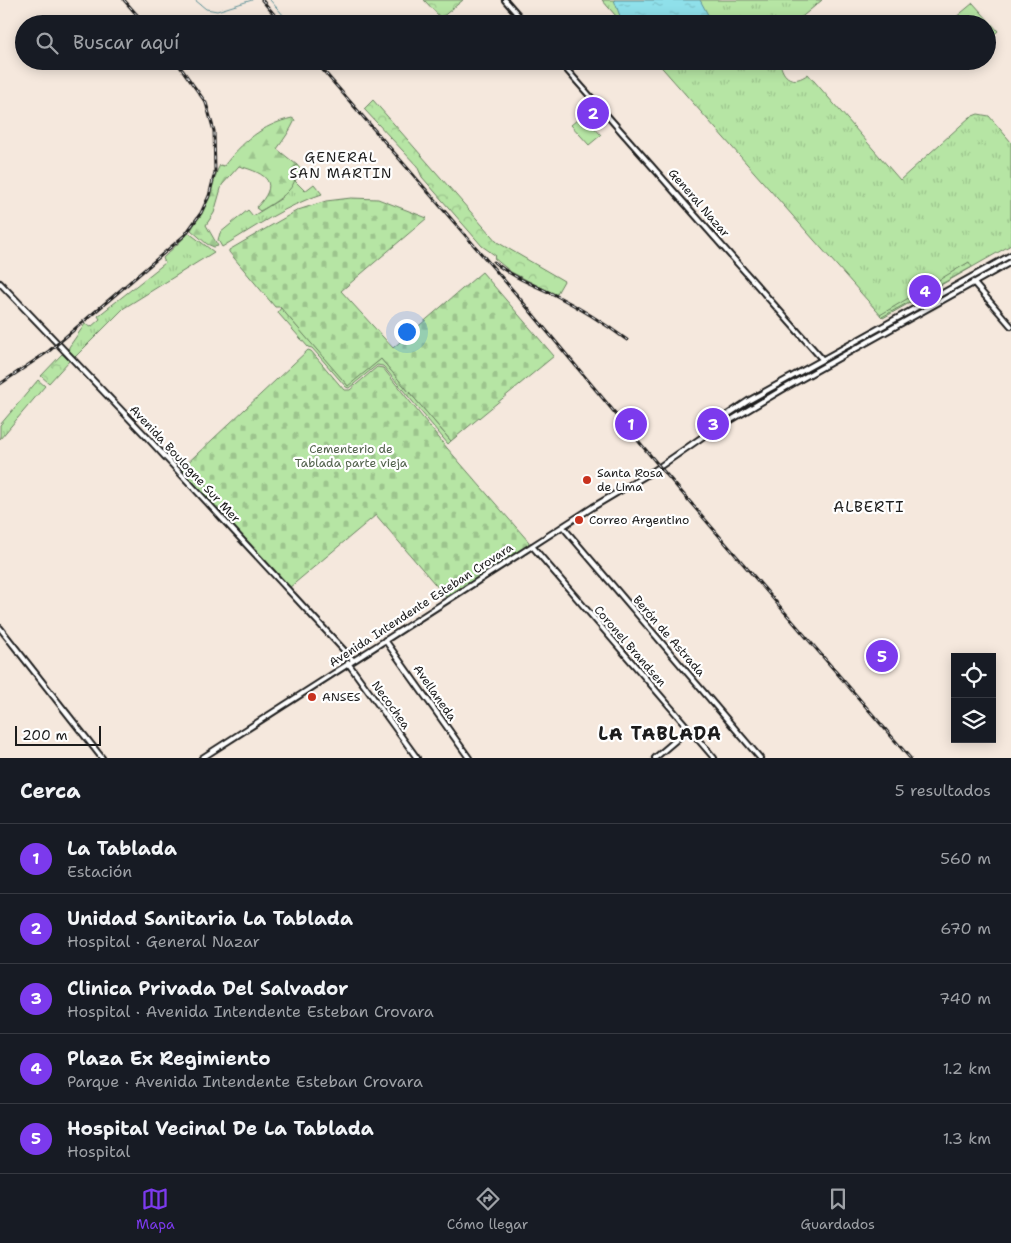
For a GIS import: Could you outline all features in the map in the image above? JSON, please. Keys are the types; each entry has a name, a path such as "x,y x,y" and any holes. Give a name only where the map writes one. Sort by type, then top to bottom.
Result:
{"main road":[{"path":"505,0 518,15"},
{"name":"General Nazar","path":"567,70 822,359"},
{"path":"721,424 724,418 748,401 1011,255"},
{"path":"721,424 726,423 1011,262"},
{"path":"971,278 974,284 1011,326"},
{"name":"Avenida Boulogne Sur Mer","path":"0,283 144,434 351,662"},
{"name":"Avenida Intendente Esteban Crovara","path":"202,758 670,459 721,424"},
{"name":"Berón de Astrada","path":"563,527 760,758"},
{"name":"Coronel Brandsen","path":"532,546 714,758"},
{"path":"0,628 102,758"},
{"name":"Avellaneda","path":"385,640 469,758"},
{"name":"Necochea","path":"351,662 416,758"},
{"path":"655,758 689,729"}],"green space":[{"path":"424,0 463,0 445,15 438,15"},
{"path":"602,0 822,0 804,15 615,15"},
{"path":"973,3 984,15 959,15"},
{"path":"664,70 782,70 786,76 794,79 808,74 900,180 970,117 978,114 989,116 1011,142 1011,245 883,318"},
{"path":"373,100 497,242 564,281 556,295 511,272 494,258 496,256 482,246 422,177 417,166 364,109"},
{"path":"583,115 601,135 589,145 571,125"},
{"path":"292,118 295,120 277,149 297,165 292,169 295,177 291,187 282,197 260,211 256,208 268,192 269,186 267,181 257,172 239,166 222,185 214,213 206,225 218,246 214,247 207,244 191,230 209,199 220,165 224,166 238,149 262,130"},
{"path":"297,165 303,172 295,181 305,191 314,184 322,194 283,211 222,247 218,240 220,233 248,210 253,216 282,198 292,168"},
{"path":"351,198 378,199 427,218 341,291 393,348 482,272 554,356 451,441 381,359 348,386 280,307 275,307 229,252 229,250 298,210 326,201"},
{"path":"189,233 214,252 124,308 74,358 68,352 69,347 85,324 91,327 100,319 98,316 165,263 163,258"},
{"path":"969,262 972,267 882,317 880,315"},
{"path":"281,308 348,385 381,359 451,441 448,444 383,366 377,365 349,388 346,387 279,314 278,312"},
{"name":"Cementerio de Tablada parte vieja","path":"308,350 311,351 344,390 350,390 377,367 383,368 447,448 529,542 528,545 446,597 376,515 289,588 182,473 181,469"},
{"path":"62,354 69,361 49,383 41,376"},
{"path":"38,380 45,386 0,439 0,425"}],"water":[{"path":"614,0 700,0 708,15 620,15"}],"waterway":[{"path":"195,0 206,9 217,11 252,0"},
{"path":"270,0 283,15"}],"railway":[{"path":"124,0 137,15"},
{"path":"262,0 274,15"},
{"path":"0,384 49,351 185,235 201,213 209,196 215,172 214,131 206,103 182,70"},
{"path":"323,70 516,294 660,467 910,758"},
{"path":"494,262 516,276 583,310 627,340"}],"place":[{"name":"Unidad Sanitaria La Tablada","path":"593,113"},
{"name":"Plaza Ex Regimiento","path":"925,291"},
{"name":"La Tablada","path":"631,424"},
{"name":"Clinica Privada Del Salvador","path":"713,424"},
{"name":"Santa Rosa de Lima","path":"587,480"},
{"name":"Correo Argentino","path":"579,520"},
{"name":"Hospital Vecinal De La Tablada","path":"882,656"},
{"name":"ANSES","path":"312,697"}],"district":[{"name":"GENERAL SAN MARTIN","path":"341,166"},
{"name":"ALBERTI","path":"869,507"},
{"name":"LA TABLADA","path":"660,734"}]}
